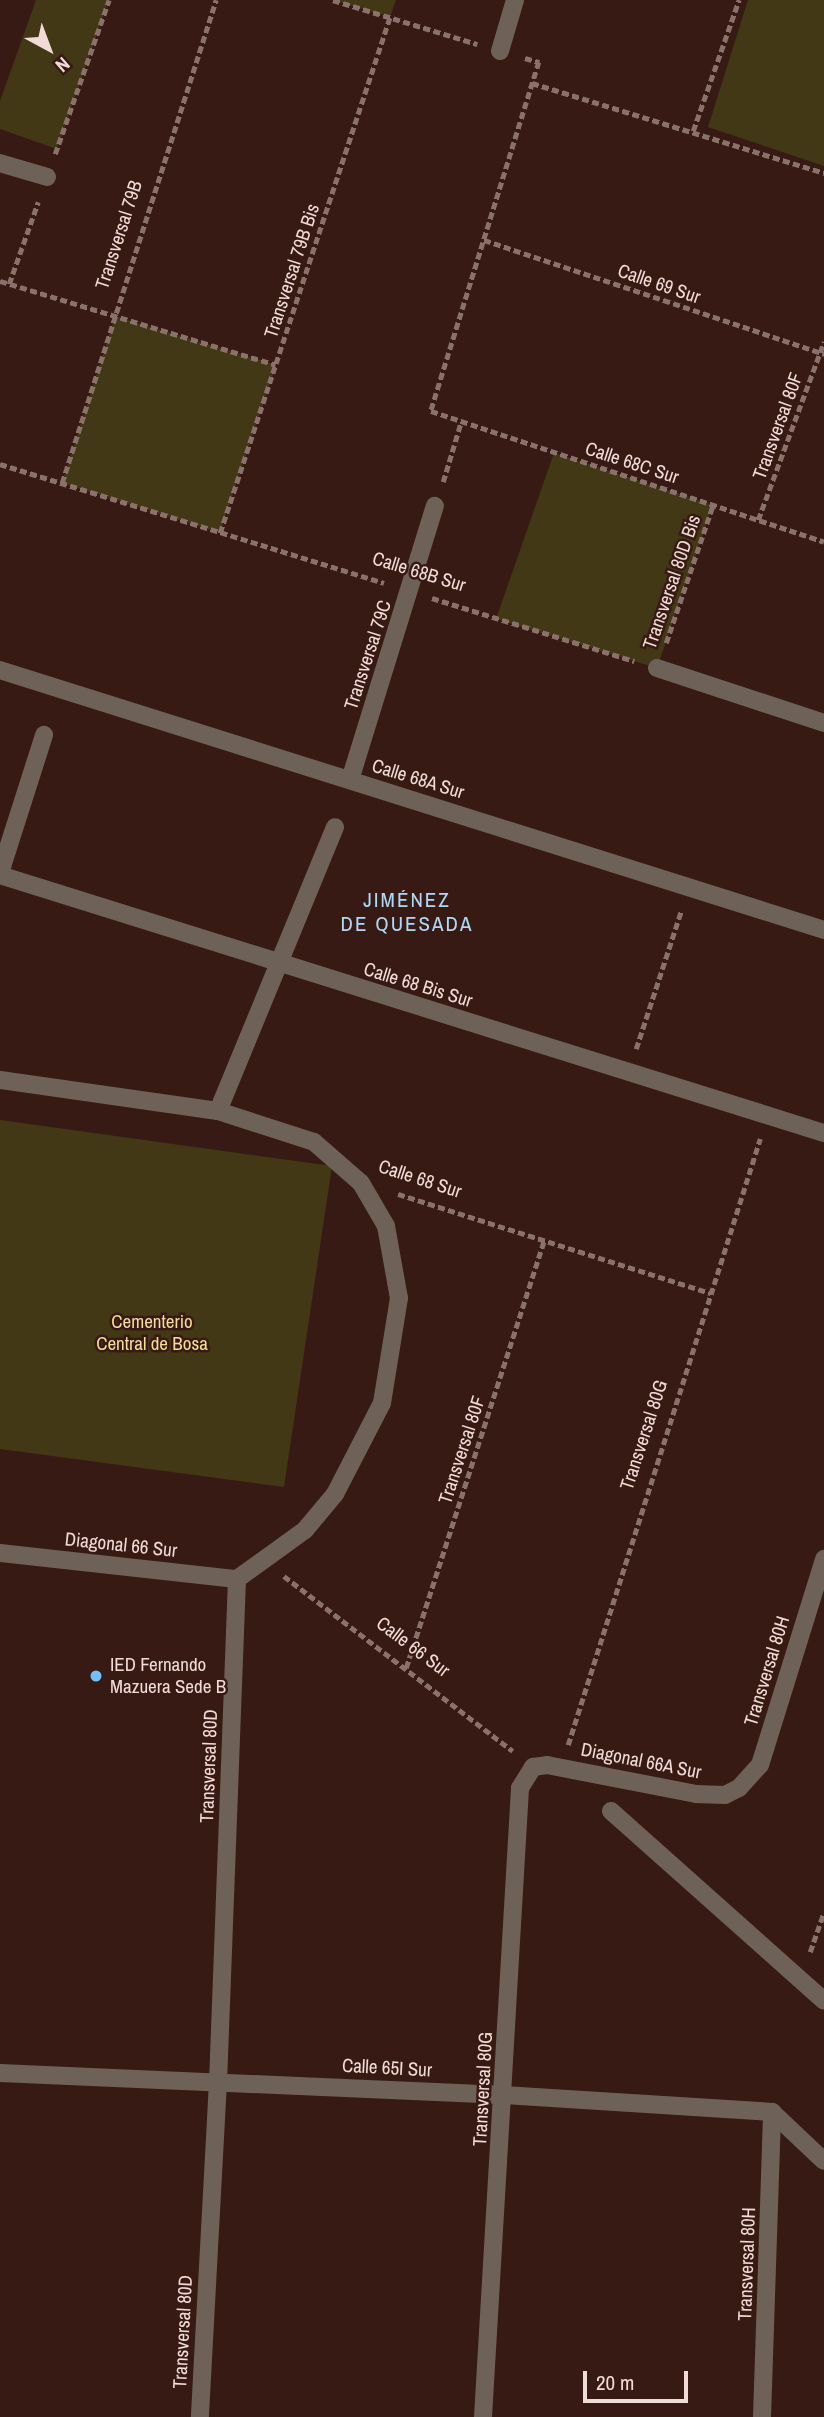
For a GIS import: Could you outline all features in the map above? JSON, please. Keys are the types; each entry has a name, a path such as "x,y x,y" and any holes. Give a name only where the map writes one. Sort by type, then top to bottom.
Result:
{"street":[{"path":"500,51 515,0"},
{"path":"0,163 47,177"},
{"name":"Transversal 79C","path":"350,780 435,506"},
{"path":"657,668 824,723"},
{"name":"Calle 68A Sur","path":"0,670 824,930"},
{"path":"0,874 44,735"},
{"path":"218,1111 335,827"},
{"name":"Calle 68 Bis Sur","path":"0,874 824,1133"},
{"name":"Calle 68 Sur","path":"0,1080 218,1111 314,1142 362,1182"},
{"path":"237,1580 305,1531 335,1494 383,1403 399,1298 386,1226 362,1182"},
{"name":"Diagonal 66 Sur","path":"0,1553 237,1580"},
{"name":"Transversal 80H","path":"739,1788 760,1765 824,1559"},
{"name":"Transversal 80D","path":"200,2417 218,2082 237,1580"},
{"name":"Diagonal 66A Sur","path":"533,1767 561,1766 704,1795 725,1795 739,1788"},
{"name":"Transversal 80G","path":"483,2417 520,1788 533,1767"},
{"path":"611,1811 824,2001"},
{"name":"Calle 65I Sur","path":"0,2073 504,2095 772,2112"},
{"path":"772,2112 824,2161"},
{"name":"Transversal 80H","path":"762,2417 772,2112"}],"path":[{"path":"9,284 109,0"},
{"name":"Transversal 79B","path":"62,483 216,0"},
{"path":"333,0 539,62 484,240"},
{"path":"693,131 739,0"},
{"name":"Transversal 79B Bis","path":"220,533 390,17"},
{"path":"532,83 824,173"},
{"name":"Calle 69 Sur","path":"484,240 822,354"},
{"name":"Calle 68C Sur","path":"484,240 431,411 824,542"},
{"path":"0,281 276,365"},
{"name":"Transversal 80F","path":"758,520 822,354 824,342"},
{"path":"435,506 461,422"},
{"name":"Calle 68B Sur","path":"0,464 657,668"},
{"name":"Transversal 80D Bis","path":"657,668 713,505"},
{"path":"628,1072 689,887"},
{"name":"Transversal 80G","path":"561,1766 767,1115"},
{"name":"Calle 68 Sur","path":"362,1182 711,1293"},
{"name":"Transversal 80F","path":"407,1668 544,1240"},
{"name":"Calle 66 Sur","path":"265,1562 533,1767"},
{"path":"800,1980 824,1912"}],"green space":[{"path":"36,0 109,0 57,149 0,129 0,101"},
{"path":"333,0 396,0 390,17"},
{"path":"748,0 824,0 824,166 708,127"},
{"path":"115,316 276,365 220,533 62,483"},
{"path":"554,453 713,505 657,668 496,619"},
{"name":"Cementerio Central de Bosa","path":"0,1120 332,1166 284,1487 0,1449"}],"place":[{"name":"IED Fernando Mazuera Sede B","path":"96,1676"}],"district":[{"name":"JIMÉNEZ DE QUESADA","path":"407,912"}]}
